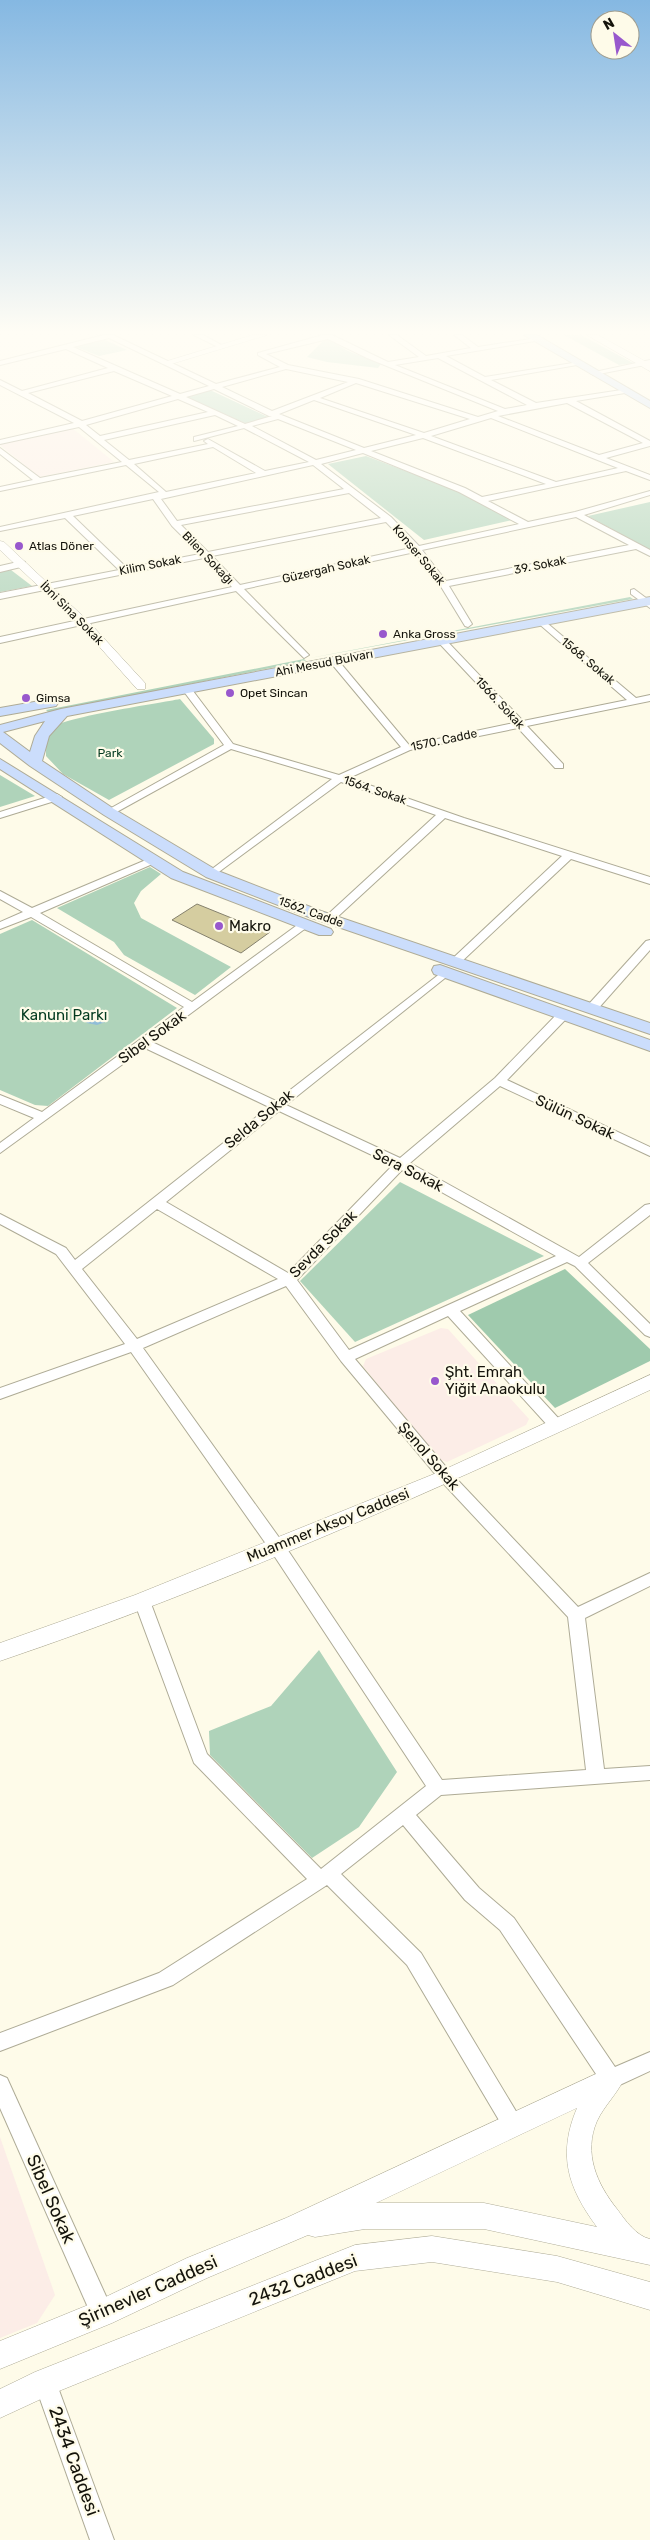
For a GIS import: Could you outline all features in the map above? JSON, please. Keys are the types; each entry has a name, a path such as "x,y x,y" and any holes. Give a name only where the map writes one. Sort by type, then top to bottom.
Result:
{"main road":[{"name":"Ahi Mesud Bulvarı","path":"0,712 634,592 649,599"},
{"name":"Ahi Mesud Bulvarı","path":"0,729 61,713 649,599"},
{"path":"35,763 43,731 61,713"},
{"name":"1562. Cadde","path":"0,736 35,763 108,812 212,874 450,967 562,1016 650,1046"},
{"name":"1562. Cadde","path":"0,763 177,875 304,925 592,1008 650,1029"}],"street":[{"path":"4,454 39,481"},
{"path":"115,454 163,494"},
{"path":"0,489 146,454"},
{"path":"122,460 159,454"},
{"path":"230,454 264,474"},
{"name":"Konser Sokak","path":"301,454 388,519 417,549 444,584 468,624"},
{"path":"0,529 353,454"},
{"path":"369,454 462,490 526,524"},
{"path":"471,454 555,484"},
{"path":"587,454 650,478"},
{"path":"598,458 615,454"},
{"path":"482,500 626,469"},
{"path":"175,524 350,490"},
{"name":"Güzergah Sokak","path":"0,640 577,514 650,493"},
{"name":"Bilen Sokağı","path":"163,494 157,498 158,501 175,524 304,655"},
{"path":"577,514 650,553"},
{"path":"66,515 124,570"},
{"name":"Kilim Sokak","path":"0,596 388,519"},
{"name":"İbni Sina Sokak","path":"0,544 84,623 141,686"},
{"name":"39. Sokak","path":"444,584 637,546"},
{"path":"0,569 22,564"},
{"name":"1568. Sokak","path":"540,621 635,702"},
{"name":"1566. Sokak","path":"441,640 559,766"},
{"path":"334,661 407,748"},
{"path":"108,812 230,746 187,689"},
{"name":"1570. Cadde","path":"212,874 340,778 407,748 650,698"},
{"name":"1564. Sokak","path":"230,746 340,778 443,814 650,881"},
{"path":"0,815 57,798"},
{"path":"329,919 443,814"},
{"name":"Selda Sokak","path":"74,1268 450,967 570,854"},
{"path":"0,926 152,860"},
{"path":"0,894 192,1007"},
{"name":"Sibel Sokak","path":"0,1149 304,925"},
{"path":"592,1008 650,943"},
{"name":"Sevda Sokak","path":"0,1394 134,1346 289,1280 402,1164 499,1081 562,1016"},
{"name":"Sera Sokak","path":"144,1043 402,1164 580,1263 650,1332"},
{"name":"Sülün Sokak","path":"499,1081 650,1152"},
{"path":"0,1100 43,1117"},
{"name":"Şenol Sokak","path":"156,1202 289,1280 346,1358 446,1477 576,1615"},
{"path":"580,1263 650,1208"},
{"path":"0,1218 61,1251 134,1346 277,1547 437,1788"},
{"path":"346,1358 566,1256"},
{"path":"451,1310 555,1424"},
{"name":"Muammer Aksoy Caddesi","path":"0,1652 142,1600 277,1547 446,1477 555,1424 650,1382"},
{"path":"596,1777 576,1615 650,1579"},
{"path":"142,1600 200,1758 324,1877 414,1959 514,2124"},
{"path":"0,2042 166,1979 324,1877 437,1788 650,1773"},
{"path":"404,1813 472,1894 507,1924 612,2079"},
{"path":"295,2227 650,2062"},
{"path":"612,2079 586,2116 578,2141 582,2173 591,2199 609,2223 642,2250"},
{"name":"Sibel Sokak","path":"0,2085 102,2313"},
{"path":"295,2227 365,2216 484,2216 642,2250"},
{"name":"Şirinevler Caddesi","path":"0,2355 102,2313 197,2268 295,2227"},
{"name":"2432 Caddesi","path":"0,2404 45,2382 356,2258 432,2249 557,2269 650,2296"},
{"name":"2434 Caddesi","path":"45,2382 102,2540"}],"shaded area":[{"path":"10,454 104,454 114,462 39,477"},
{"name":"Şht. Emrah Yiğit Anaokulu","path":"441,1328 448,1329 529,1419 526,1425 447,1462 436,1458 363,1366 366,1359"},
{"path":"0,2137 55,2295 37,2323 0,2338"}],"green space":[{"path":"366,456 464,493 512,520 424,540 328,464"},
{"path":"650,502 650,550 588,516"},
{"path":"11,570 32,586 0,592 0,572"},
{"path":"630,597 633,599 310,658"},
{"path":"304,659 306,661 48,712 46,710"},
{"name":"Park","path":"180,699 214,739 214,744 109,800 63,774 46,756 46,744 49,733 54,727 62,723 93,715"},
{"path":"0,775 35,796 0,807"},
{"path":"150,867 161,874 141,891 134,903 141,918 231,967 195,995 124,955 114,942 57,908"},
{"name":"Kanuni Parkı","path":"32,920 177,1008 48,1106 35,1105 0,1090 0,934"},
{"path":"400,1182 544,1256 355,1342 300,1281"},
{"path":"565,1269 650,1349 650,1361 555,1408 468,1315"},
{"path":"319,1650 397,1772 359,1827 312,1858 210,1755 209,1731 271,1706"}],"water":[{"path":"96,1011 107,1014 108,1021 97,1025 87,1023 84,1019 86,1015"}],"building":[{"name":"Makro","path":"197,904 270,932 241,953 172,920"}],"place":[{"name":"Atlas Döner","path":"19,546"},
{"name":"Anka Gross","path":"383,634"},
{"name":"Opet Sincan","path":"230,693"},
{"name":"Gimsa","path":"26,698"},
{"name":"Makro","path":"219,926"},
{"name":"Şht. Emrah Yiğit Anaokulu","path":"435,1381"}]}
